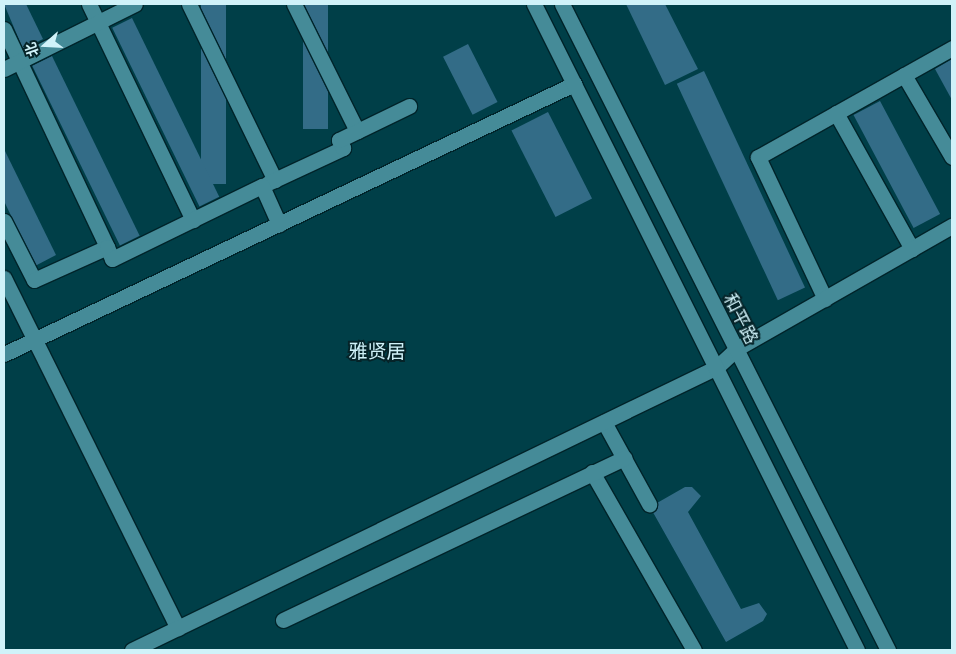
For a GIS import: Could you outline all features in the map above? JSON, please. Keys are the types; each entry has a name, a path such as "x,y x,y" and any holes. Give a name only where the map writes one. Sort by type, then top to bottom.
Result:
{"street":[{"path":"89,4 193,220"},
{"path":"4,69 135,4"},
{"path":"189,4 269,183 279,224"},
{"path":"294,4 357,131"},
{"path":"534,4 857,650"},
{"name":"和平路","path":"562,4 888,650"},
{"path":"4,29 112,259 342,148 339,140 409,106"},
{"path":"825,299 758,157 952,48"},
{"path":"904,75 952,157"},
{"path":"4,354 574,84"},
{"path":"836,113 912,249"},
{"path":"4,221 34,280 107,247"},
{"path":"132,650 717,367 736,349 952,226"},
{"path":"4,278 178,628"},
{"path":"604,422 649,504"},
{"path":"283,620 624,458"},
{"path":"592,472 694,650"}],"building":[{"path":"4,4 26,4 43,39 23,49"},
{"path":"201,4 226,4 226,184 201,184"},
{"path":"303,4 328,4 328,129 303,129"},
{"path":"626,4 665,4 698,69 665,85"},
{"path":"132,18 219,197 199,207 112,28"},
{"path":"468,44 498,102 473,115 443,57"},
{"path":"52,56 140,236 120,245 32,66"},
{"path":"952,59 952,100 935,69"},
{"path":"704,71 805,288 778,300 677,84"},
{"path":"880,101 940,214 914,228 854,115"},
{"path":"548,112 592,198 556,217 511,131"},
{"path":"4,149 56,255 35,266 4,201"},
{"path":"685,487 692,487 701,496 688,512 741,609 759,603 767,614 763,621 726,642 650,507"}],"district":[{"name":"雅贤居","path":"377,350"}]}
